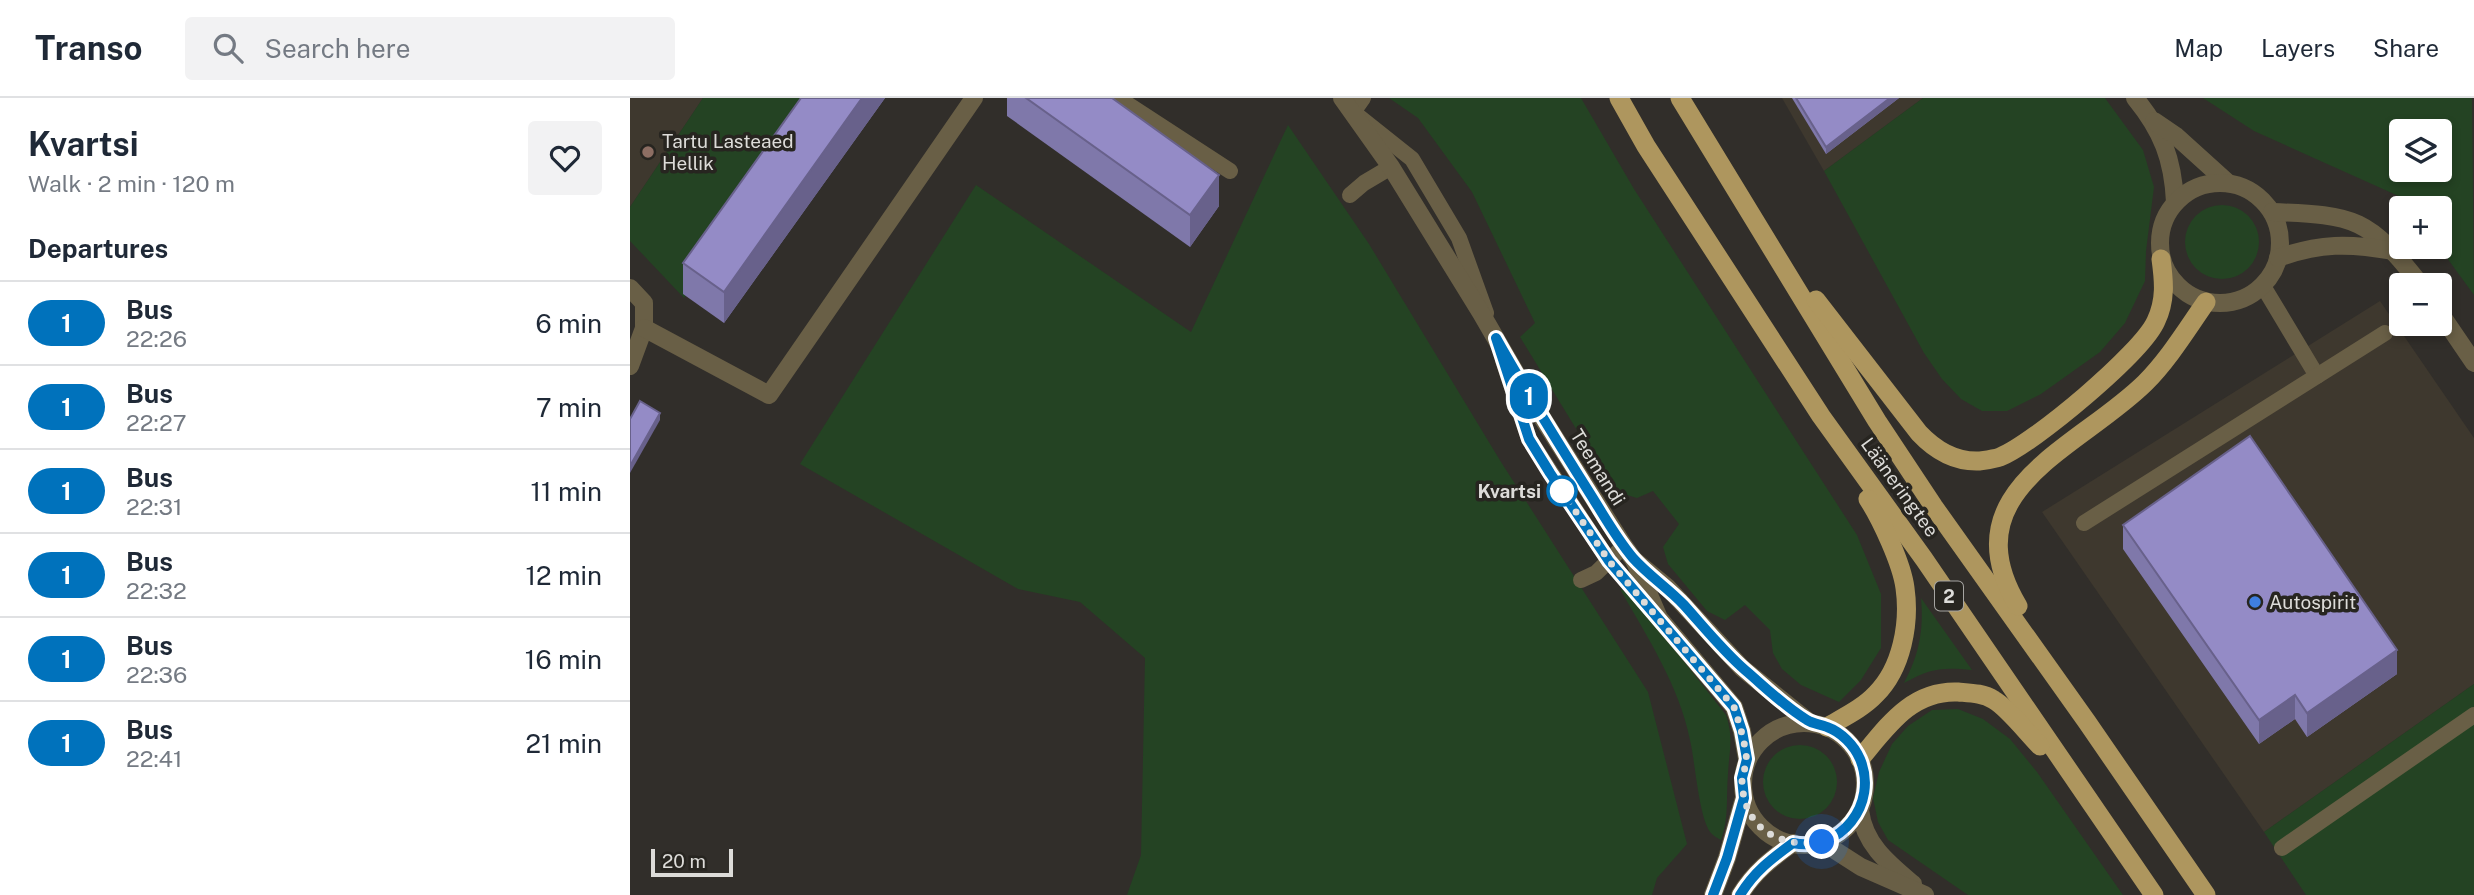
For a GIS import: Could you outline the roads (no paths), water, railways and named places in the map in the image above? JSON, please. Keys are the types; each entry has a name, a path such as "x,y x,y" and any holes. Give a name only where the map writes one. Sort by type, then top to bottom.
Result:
{"highway":[{"name":"Lääneringtee","path":"1619,98 1646,146 1821,416 1924,559 2154,895"},
{"name":"Lääneringtee","path":"1680,98 1877,421 1934,507 2206,895"},
{"path":"1753,219 1919,433 1934,448 1954,457 1978,461 2000,457 2024,442 2115,370 2138,347 2156,322 2165,290 2161,259"},
{"path":"2087,722 2007,587 1997,539 2002,515 2020,485 2144,383 2165,360 2206,302"},
{"path":"1818,725 1855,712 1877,693 1896,665 1907,619 1905,585 1891,545 1875,510 1845,465 1821,416"},
{"path":"1860,759 1893,719 1921,698 1945,692 1976,693 1995,700 2073,779"}],"street":[{"path":"645,328 769,395 974,98"},
{"path":"1342,98 1358,105 1391,167"},
{"path":"2135,98 2154,121 2170,158 2175,202"},
{"path":"2154,121 2176,135 2228,183"},
{"name":"Teemandi","path":"1391,167 1536,408 1629,553 1659,618 1734,707 1747,759 1742,778 1744,798 1713,895"},
{"path":"2228,183 2245,188 2261,198 2272,212 2279,229 2280,250 2274,270 2263,286 2246,298 2226,303 2206,302 2178,287 2168,274 2161,259 2160,239 2164,219 2175,202 2192,190 2209,184 2228,183"},
{"path":"2272,212 2326,214 2356,221 2379,236 2389,247"},
{"path":"2278,258 2300,250 2329,245 2353,244 2389,250"},
{"path":"2400,259 2411,273"},
{"path":"630,288 644,303 645,328 630,366"},
{"path":"2452,331 2474,363"},
{"name":"Teemandi","path":"1629,553 1668,588 1742,667 1818,725 1847,740 1860,759"},
{"path":"1747,759 1757,743 1772,731 1790,723 1818,725"},
{"path":"1744,798 1752,817 1765,832 1783,841 1802,845 1822,842 1838,835 1860,810 1865,793 1865,776 1860,759"},
{"path":"1860,810 1862,825 1873,846 1884,860 1926,895"},
{"path":"1822,842 1861,867 1926,895"},
{"path":"1740,895 1750,878 1793,843"}],"lane":[{"path":"1118,98 1230,171"},
{"path":"1358,105 1412,159 1459,238 1529,439 1609,561 1659,618"},
{"path":"1350,195 1391,167"},
{"path":"2263,286 2318,376"},
{"path":"2084,523 2385,333"},
{"path":"1581,580 1596,573 1609,561 1629,553"},
{"path":"2282,848 2474,715"}],"place":[{"name":"Tartu Lasteaed Hellik","path":"648,152"},
{"name":"Kvartsi","path":"1562,491"},
{"name":"Autospirit","path":"2255,602"}]}
